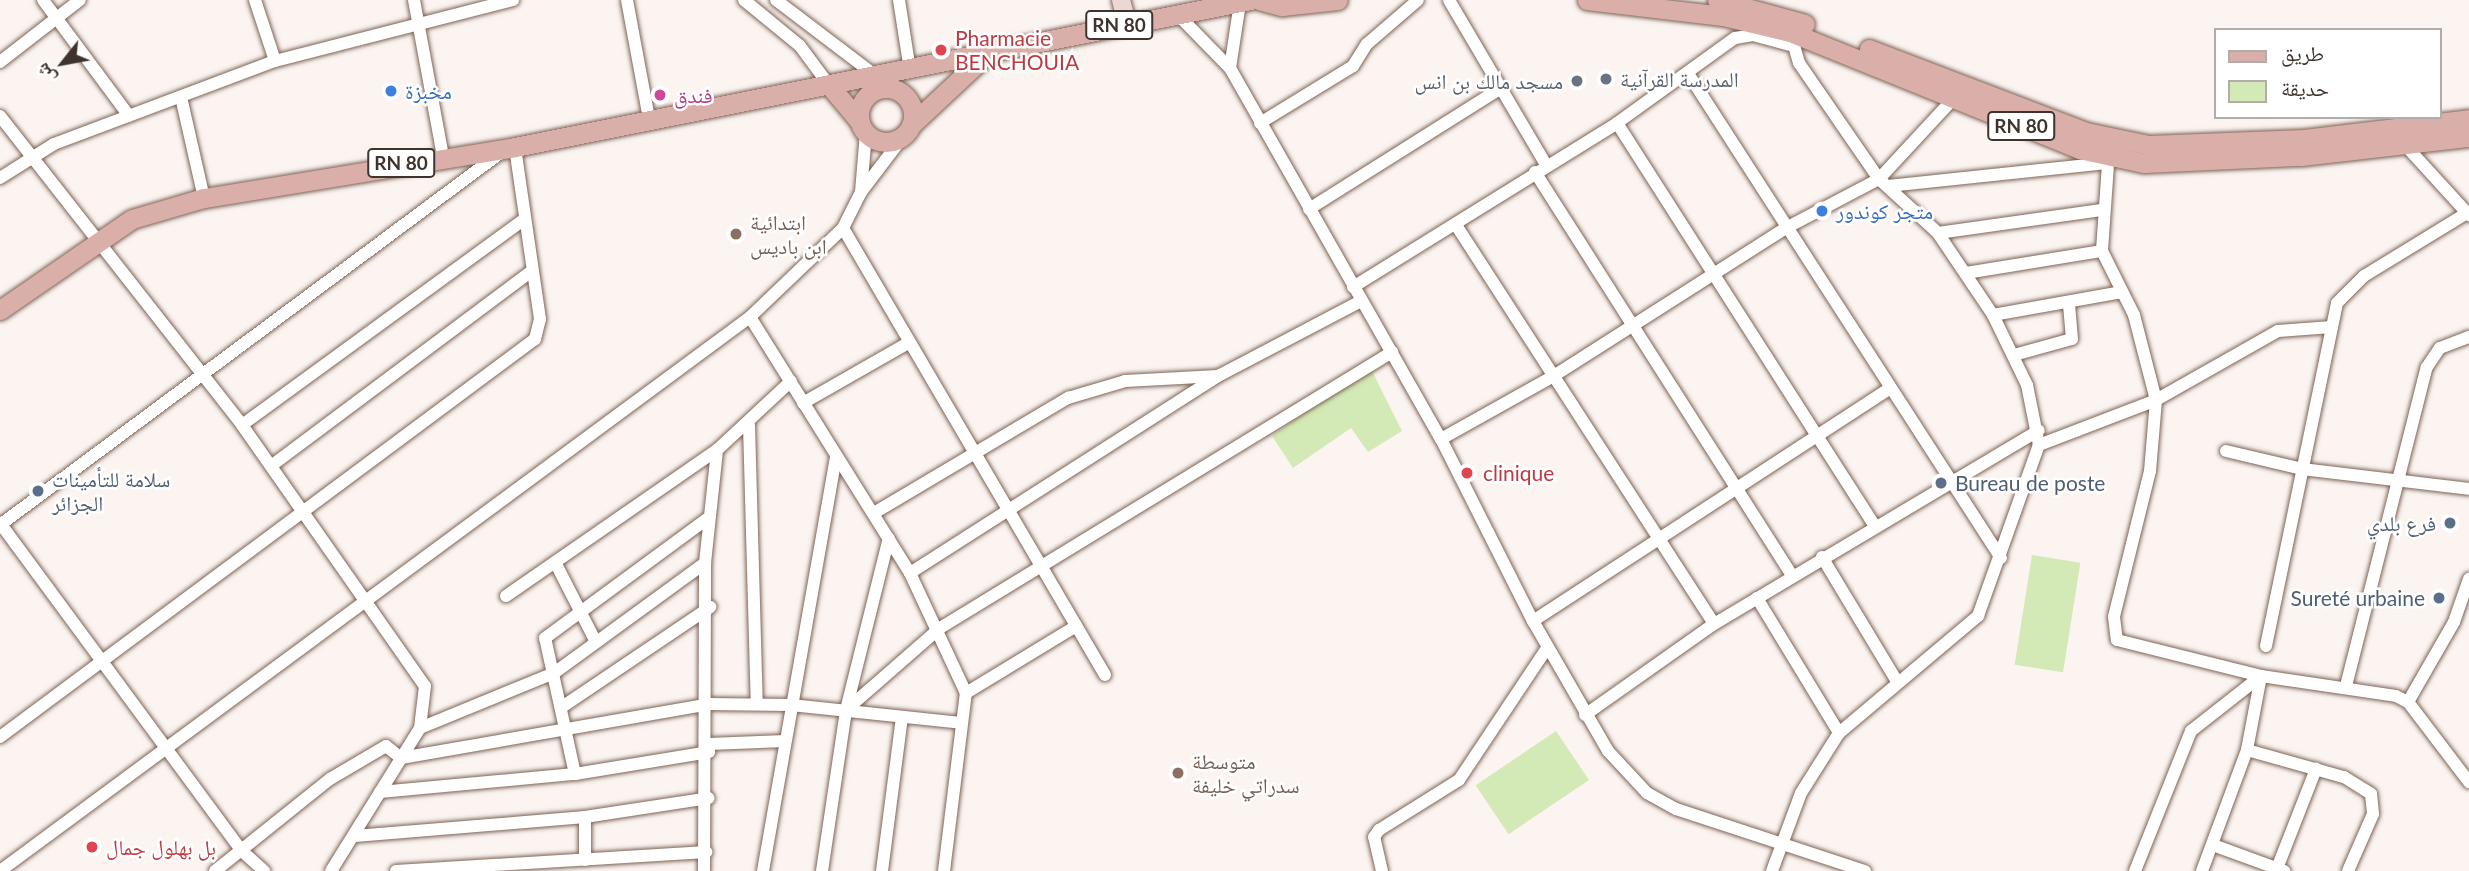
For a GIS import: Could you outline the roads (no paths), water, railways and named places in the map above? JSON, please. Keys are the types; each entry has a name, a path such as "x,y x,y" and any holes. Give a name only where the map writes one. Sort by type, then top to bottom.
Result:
{"main road":[{"path":"1121,0 1127,23"},
{"name":"RN 80","path":"0,310 132,219 204,198 443,156 511,148 910,70 1127,23 1180,17 1250,1 1282,6 1338,0"},
{"name":"RN 80","path":"1587,0 1723,16 2109,153 2171,164 2404,145 2469,137"},
{"name":"RN 80","path":"1717,0 1794,20 2109,153 2149,145 2304,139 2469,119"},
{"path":"829,85 863,127 891,141 908,129 987,54"},
{"path":"863,127 867,96 876,76 912,107 908,129"},
{"path":"867,96 892,89"}],"street":[{"path":"43,0 128,116"},
{"path":"0,62 55,16 80,0"},
{"path":"255,0 275,61"},
{"path":"414,0 422,22 443,156"},
{"path":"0,178 29,157 128,116 275,61 513,0"},
{"path":"628,0 649,119"},
{"path":"744,0 800,46 829,85"},
{"path":"776,0 876,76"},
{"path":"899,0 910,70"},
{"path":"1259,123 1353,66 1418,0"},
{"path":"1448,0 1630,326 1792,576"},
{"path":"1230,68 1250,1"},
{"path":"1180,17 1230,68 1441,439 1547,648 1585,715 1647,793 1865,871"},
{"path":"800,46 824,35"},
{"path":"1353,288 1617,123 1689,75 1740,35 1790,38 1883,183 1938,233 1993,315 2014,355 2039,430 2039,445 2001,558 1970,628 1898,682 1839,733 1801,793 1772,871"},
{"path":"1689,75 1889,389 2001,558"},
{"path":"1309,209 1498,90"},
{"path":"181,97 204,198"},
{"path":"1883,183 1953,99"},
{"path":"0,116 29,157 242,425 366,597 425,686 420,728 331,871"},
{"path":"1617,123 1709,276 1874,525"},
{"path":"861,192 863,127"},
{"path":"0,871 169,748 366,597 750,317 843,228 861,192 908,129"},
{"path":"2266,646 2332,327 2347,288 2468,214 2404,145"},
{"path":"0,737 105,660 303,510 535,339 540,318 511,148 204,377 0,524 105,660 242,851 264,871"},
{"path":"1441,439 1552,377 1786,228 1883,183 2109,153 2101,210 2102,251 2145,348 2156,400 2150,471 2114,617 2117,640 2261,676 2346,686 2408,702 2469,782"},
{"path":"1938,233 2101,210"},
{"path":"242,425 525,219"},
{"path":"1456,225 1714,624"},
{"path":"843,228 971,452 1105,676"},
{"path":"1966,273 2102,251"},
{"path":"271,466 532,271"},
{"path":"1993,315 2122,292"},
{"path":"910,573 1220,375 1361,301"},
{"path":"2014,355 2072,339 2069,303"},
{"path":"750,317 910,573 940,628 966,693 948,870"},
{"path":"2039,445 2156,400 2278,331 2332,327"},
{"path":"2346,686 2395,482 2433,355 2469,337"},
{"path":"803,404 908,343"},
{"path":"846,710 940,628 1392,352"},
{"path":"874,513 1047,407 1125,381 1220,375"},
{"path":"506,596 718,450 749,425 791,381"},
{"path":"1533,621 1889,389"},
{"path":"749,425 758,703"},
{"path":"1585,715 1714,624 1874,525 2039,430"},
{"path":"704,871 709,798 709,607 705,564 707,519 718,450"},
{"path":"2226,452 2302,469 2469,489"},
{"path":"763,871 836,458"},
{"path":"575,774 569,726 545,638 579,610 707,519"},
{"path":"822,871 846,710 888,538"},
{"path":"1822,557 1898,682"},
{"path":"555,562 596,642"},
{"path":"420,728 554,673 705,564"},
{"path":"2408,702 2454,622 2469,579"},
{"path":"1757,598 1839,733"},
{"path":"562,707 709,607"},
{"path":"966,693 1076,626"},
{"path":"1382,871 1374,837 1379,830 1459,780 1547,648"},
{"path":"2202,871 2246,750 2261,676"},
{"path":"2135,871 2191,731 2261,676"},
{"path":"215,871 359,759 386,746 401,758 569,726 709,704 791,705 961,723"},
{"path":"882,871 902,717"},
{"path":"380,792 575,774 709,748 785,741"},
{"path":"2246,750 2316,769 2364,786 2375,803 2348,871"},
{"path":"2213,845 2279,870 2316,769"},
{"path":"355,836 585,817 709,798"},
{"path":"585,817 593,864"},
{"path":"396,871 593,864 706,852"}],"place":[{"name":"Pharmacie BENCHOUIA","path":"941,50"},
{"name":"المدرسة القرآنية","path":"1606,79"},
{"name":"مسجد مالك بن انس","path":"1577,81"},
{"name":"مخبزة","path":"391,91"},
{"name":"فندق","path":"660,95"},
{"name":"متجر كوندور","path":"1822,211"},
{"name":"ابتدائية ابن باديس","path":"736,234"},
{"name":"clinique","path":"1467,473"},
{"name":"Bureau de poste","path":"1941,483"},
{"name":"سلامة للتأمينات الجزائر","path":"38,491"},
{"name":"فرع بلدي","path":"2450,523"},
{"name":"Sureté urbaine","path":"2439,598"},
{"name":"متوسطة سدراتي خليفة","path":"1178,773"},
{"name":"بل بهلول جمال","path":"92,847"}]}
